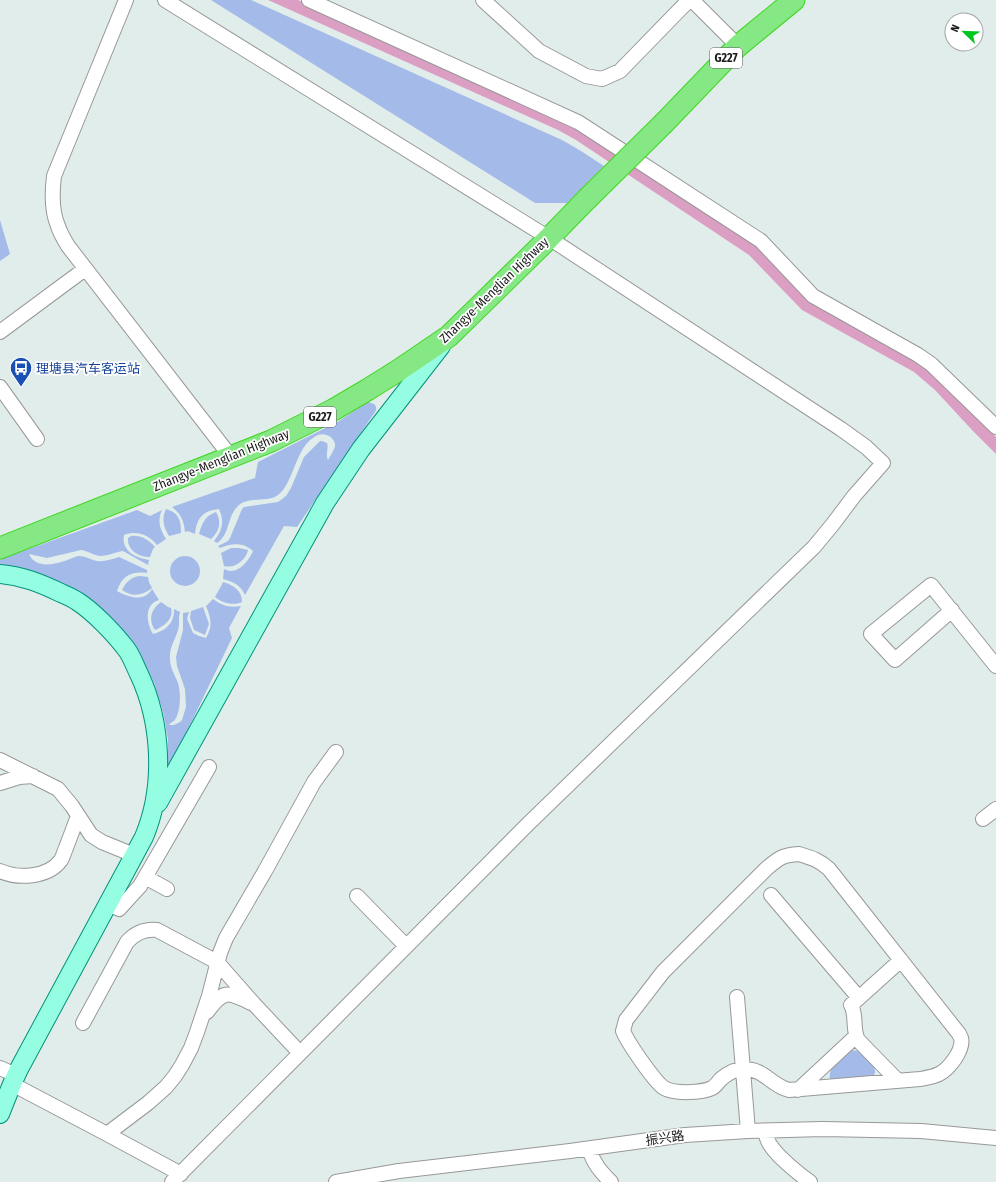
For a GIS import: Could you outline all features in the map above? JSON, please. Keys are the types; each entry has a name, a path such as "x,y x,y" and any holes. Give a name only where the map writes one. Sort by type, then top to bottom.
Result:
{"highway":[{"name":"Zhangye-Menglian Highway","path":"0,548 271,441 333,410 399,370 449,336 664,123 738,46 794,0"}],"main road":[{"path":"0,1114 9,1076 108,904 144,837 153,812 325,503 361,449 449,336"},
{"path":"0,574 28,579 47,586 77,601 98,619 127,651 144,684 151,705 155,728 157,777 153,812"}],"street":[{"path":"126,0 54,176 52,193 53,208 57,225 68,246 231,457"},
{"path":"9,1076 107,1134 176,1178 528,824 814,547 854,496 883,463 866,447 841,429 549,238 165,0"},
{"path":"309,0 578,122 761,241 813,296 918,355 931,364 996,427"},
{"path":"483,0 539,51 586,76 602,79 620,71 690,0 738,46"},
{"path":"0,332 85,269"},
{"path":"0,387 37,439"},
{"path":"952,610 894,660 871,634 931,585 952,610 996,666"},
{"path":"107,1134 148,1103 166,1087 175,1076 191,1048 209,996 217,962 226,938 265,871 302,802 314,782 336,752"},
{"path":"0,760 58,789 72,806 86,828 97,839 134,855"},
{"path":"108,904 119,909 140,886 209,767"},
{"path":"0,783 19,777 34,776"},
{"path":"983,820 996,809"},
{"path":"0,871 13,876 23,876 45,872 54,867 61,860 78,816"},
{"path":"799,854 822,862 901,960 961,1038 961,1044 956,1057 940,1074 920,1079 785,1090 780,1088 758,1071 743,1068 731,1072 708,1090 680,1092 665,1088 659,1083 629,1043 623,1031 624,1024 629,1016 662,972 766,869 781,857 799,854"},
{"path":"145,878 167,889"},
{"path":"772,895 859,998"},
{"path":"357,896 406,946"},
{"path":"83,1023 127,942 138,932 156,930 217,962 300,1053"},
{"path":"898,1081 858,1040 856,1036 854,1009 851,1005 901,960"},
{"path":"202,1018 216,1000 224,995 233,995 254,1004"},
{"path":"737,997 748,1131"},
{"path":"798,1090 856,1036"},
{"name":"振兴路","path":"336,1182 392,1177 672,1136 748,1131 823,1129 921,1131 996,1138"},
{"path":"765,1131 770,1145 776,1152 810,1182"},
{"path":"589,1149 598,1170 611,1182"}],"shaded area":[{"path":"211,0 251,0 562,140 604,166 567,203 535,203"},
{"path":"268,0 298,0 573,124 758,247 806,298 924,365 996,437 996,454 935,390 914,372 802,310 749,255 576,140 558,130"},
{"path":"0,220 10,254 0,261"},
{"path":"368,402 375,405 375,412 297,527 284,526 245,595 241,588 236,584 223,579 224,569 233,571 242,567 253,551 245,546 237,544 220,548 218,546 228,541 230,538 244,507 278,502 286,496 291,488 304,457 320,441 322,441 327,443 328,460 335,446 334,440 330,436 321,434 315,436 309,441 300,455 290,478 282,491 278,495 269,499 247,501 238,506 234,510 224,535 217,543 214,541 222,526 222,518 219,509 205,513 199,519 195,534 188,531 185,532 182,518 172,507 255,478 258,462 339,421"},
{"path":"166,509 174,513 180,521 181,533 169,536 164,523"},
{"path":"137,510 150,516 162,510 160,525 166,539 157,545 154,541 142,534 134,533 124,535 125,545 130,553 139,558 149,560 148,565 123,551 100,556 81,550 47,558 29,554 32,559 42,564 59,563 78,556 100,561 119,557 147,570 147,573 136,573 124,578 117,591 136,598 145,596 152,589 159,600 151,605 148,614 149,625 153,634 168,626 173,618 174,609 180,612 179,628 171,648 170,662 179,687 180,702 178,713 174,721 169,725 174,725 182,720 186,707 185,689 177,666 176,657 183,630 183,613 189,612 187,619 193,633 206,638 210,630 210,622 206,606 213,599 226,606 241,606 229,628 232,638 176,754 167,766 168,739 163,712 154,683 135,647 37,573 0,564 0,560 4,558"},
{"path":"216,512 219,519 219,527 214,536 211,539 199,534 204,520"},
{"path":"131,536 144,538 155,547 150,557 142,556 132,550 128,543 128,538"},
{"path":"231,548 248,550 245,557 236,565 228,567 224,566 221,553"},
{"path":"185,556 195,561 200,571 195,581 185,586 175,581 170,571 175,561"},
{"path":"140,576 148,577 152,588 137,595 130,594 122,590 129,580"},
{"path":"223,582 239,591 242,602 235,604 228,603 215,597"},
{"path":"161,602 171,608 172,612 168,622 155,630 151,619 153,611"},
{"path":"203,607 209,624 205,635 194,630 190,618 191,611"},
{"path":"851,1050 860,1051 872,1063 875,1070 873,1077 833,1081 830,1079 830,1074 833,1066"}],"place":[{"name":"理塘县汽车客运站","path":"21,388"}]}
